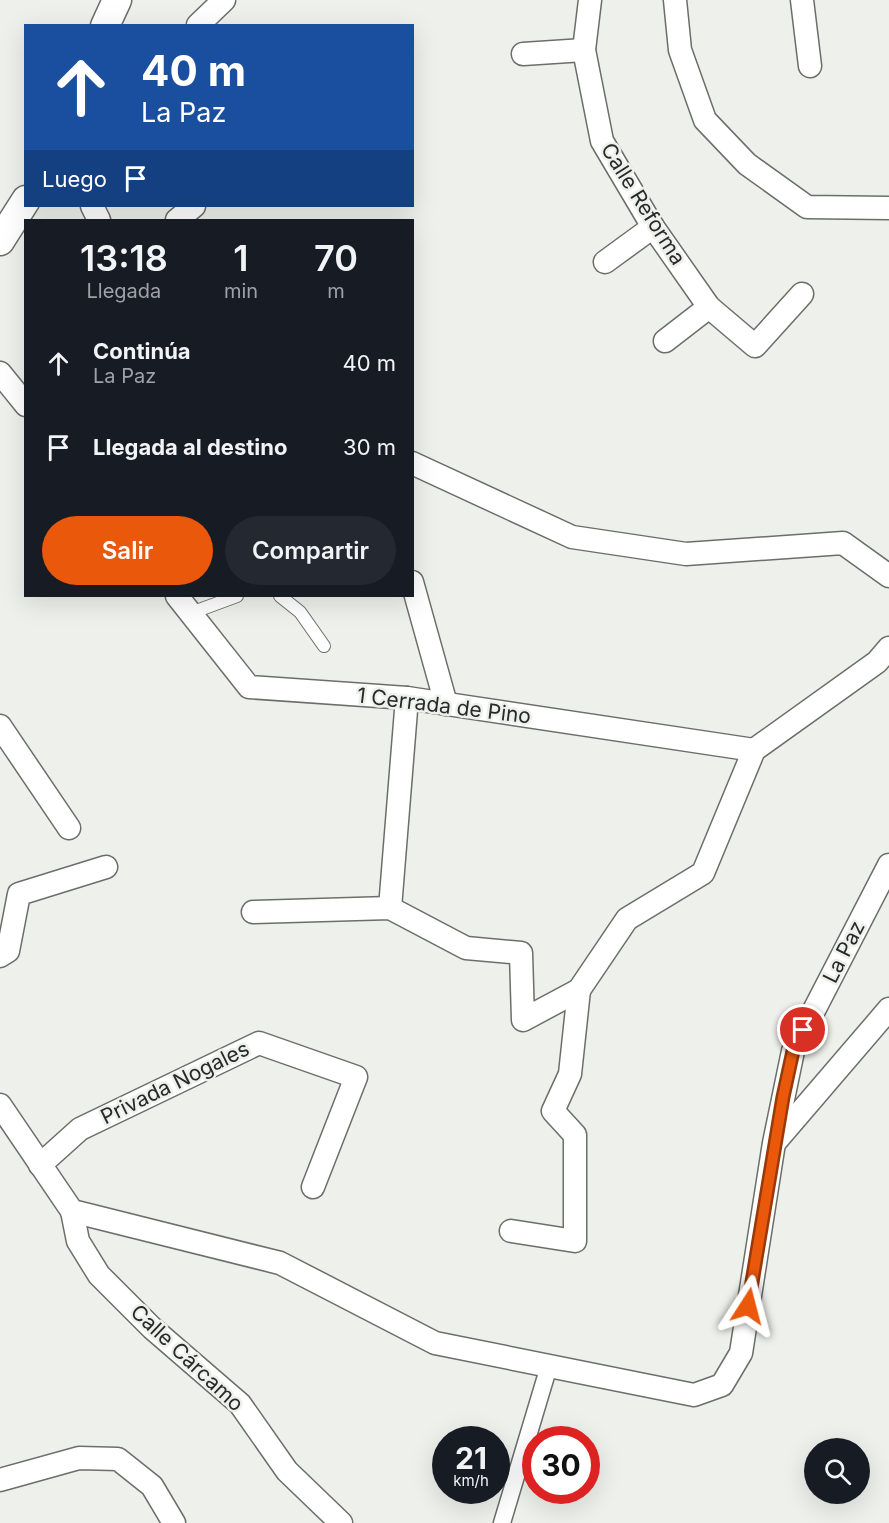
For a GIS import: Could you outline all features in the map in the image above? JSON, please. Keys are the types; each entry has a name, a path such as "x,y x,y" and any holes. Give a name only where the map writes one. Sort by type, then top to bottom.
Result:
{"street":[{"path":"106,24 117,0"},
{"path":"199,24 224,0"},
{"name":"Calle Reforma","path":"590,0 584,50 602,141 653,227 709,307 755,346 802,294"},
{"path":"675,0 680,50 705,120 747,164 807,207 889,208"},
{"path":"802,0 810,66"},
{"path":"523,54 584,50"},
{"path":"0,241 24,203"},
{"path":"178,219 193,207"},
{"path":"605,262 653,227"},
{"path":"665,341 709,307"},
{"path":"0,373 24,403"},
{"path":"414,465 572,537 686,554 843,543 889,576"},
{"path":"414,589 446,704"},
{"name":"1 Cerrada de Pino","path":"178,597 249,687 407,698 754,750"},
{"path":"253,912 390,908 466,948 521,953 523,1020 579,990 627,919 703,873 754,750 877,662 889,648"},
{"path":"390,908 407,698"},
{"path":"0,726 69,828"},
{"name":"La Paz","path":"72,1211 280,1263 435,1343 694,1395 722,1385 741,1353 774,1143 793,1051 889,865"},
{"path":"0,956 8,951 19,894 106,867"},
{"path":"511,1232 575,1241 575,1135 553,1111 570,1074 579,990"},
{"path":"774,1143 889,1009"},
{"name":"Privada Nogales","path":"40,1165 80,1129 259,1043 356,1077 313,1187"},
{"path":"0,1105 72,1211"},
{"name":"Calle Cárcamo","path":"72,1211 78,1241 99,1275 152,1328 240,1404 286,1471 342,1523"},
{"path":"502,1523 549,1366"},
{"path":"0,1480 80,1458 118,1459 152,1486 174,1523"}],"lane":[{"path":"190,613 234,597"},
{"path":"281,597 300,612 324,646"}],"route":[{"path":"748,1306 783,1097 793,1051 803,1030"}]}
